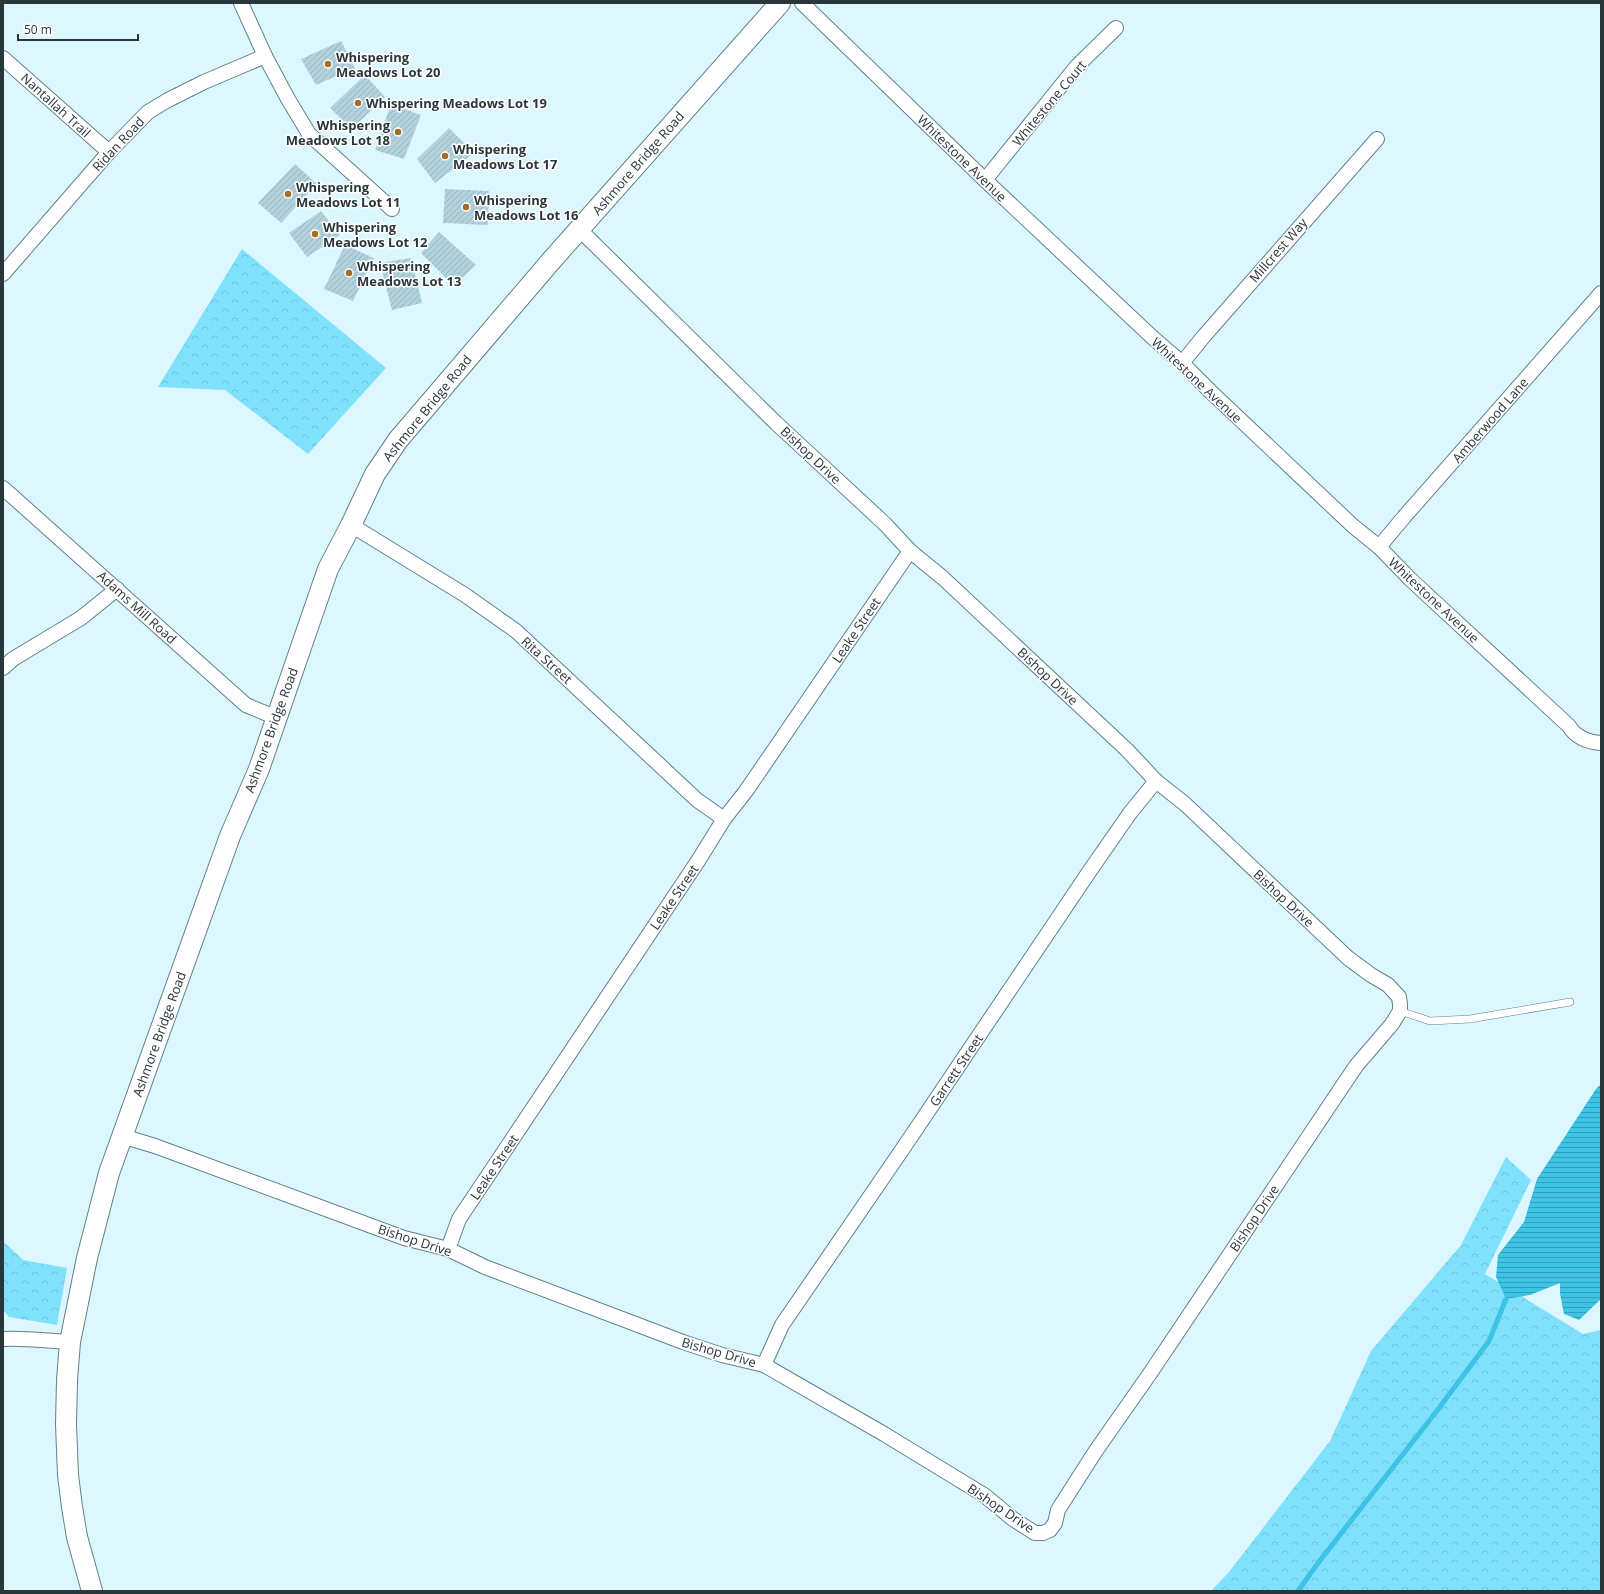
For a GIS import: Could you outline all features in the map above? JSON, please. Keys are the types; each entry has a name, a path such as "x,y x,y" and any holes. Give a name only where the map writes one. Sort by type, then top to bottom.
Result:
{"main road":[{"name":"Ashmore Bridge Road","path":"92,1591 77,1537 68,1476 66,1424 70,1342 98,1210 122,1136 230,836 259,769 328,569 375,474 398,440 551,261 780,3"}],"street":[{"path":"241,3 265,56 309,134 392,209"},
{"name":"Whitestone Avenue","path":"802,3 985,180 1348,520 1379,547 1410,579 1569,726 1572,732 1586,740 1601,742"},
{"name":"Whitestone Court","path":"985,180 1077,66 1116,28"},
{"name":"Ridan Road","path":"3,274 109,152 148,112 204,82 265,56"},
{"name":"Nantallah Trail","path":"3,58 109,152"},
{"name":"Millcrest Way","path":"1182,363 1377,139"},
{"name":"Bishop Drive","path":"122,1136 155,1146 404,1238 448,1249 485,1267 682,1342 722,1355 764,1365 884,1434 984,1495 1014,1519 1035,1533 1043,1533 1050,1530 1055,1523 1058,1510 1095,1452 1156,1366 1356,1066 1392,1024 1400,1011 1399,997 1388,985 1371,975 1348,958 1185,804 1156,781 1127,750 949,584 910,551 885,524 776,423 580,230"},
{"name":"Amberwood Lane","path":"1379,547 1601,293"},
{"name":"Adams Mill Road","path":"3,488 246,705 277,718"},
{"name":"Rita Street","path":"351,525 465,595 516,631 697,800 724,820"},
{"name":"Leake Street","path":"448,1249 459,1219 698,862 724,820 746,791 910,551"},
{"path":"3,668 13,659 81,618 117,589"},
{"name":"Garrett Street","path":"764,1365 782,1325 1130,813 1156,781"},
{"path":"3,1339 17,1338 36,1341 70,1342"}],"lane":[{"path":"1400,1011 1430,1021 1470,1019 1570,1002"}],"green space":[{"path":"242,249 386,368 308,454 225,390 158,387"},
{"path":"1506,1157 1531,1180 1485,1274 1583,1334 1601,1330 1601,1591 1211,1591 1229,1572 1330,1441 1371,1351 1461,1245"},
{"path":"3,1241 23,1260 67,1268 57,1325 9,1317 3,1310"}],"shaded area":[{"path":"1601,1084 1601,1299 1579,1320 1564,1314 1560,1294 1560,1283 1530,1295 1506,1299 1496,1277 1498,1255 1524,1222 1537,1179 1596,1089"}],"building":[{"name":"Whispering Meadows Lot 20","path":"341,41 355,68 316,85 301,59"},
{"name":"Whispering Meadows Lot 19","path":"365,75 385,97 352,129 330,108"},
{"name":"Whispering Meadows Lot 18","path":"391,104 421,115 404,159 375,150"},
{"name":"Whispering Meadows Lot 17","path":"449,128 474,153 435,183 417,159"},
{"name":"Whispering Meadows Lot 11","path":"295,164 317,184 281,223 258,203"},
{"name":"Whispering Meadows Lot 16","path":"445,189 489,191 488,225 443,223"},
{"name":"Whispering Meadows Lot 12","path":"321,211 340,235 307,257 289,233"},
{"path":"439,232 476,265 454,286 421,253"},
{"name":"Whispering Meadows Lot 13","path":"345,245 374,258 353,301 324,289"},
{"path":"411,258 422,303 392,310 380,263"}],"waterway":[{"path":"1298,1591 1489,1341 1506,1299"}],"place":[{"name":"Whispering Meadows Lot 20","path":"328,64"},
{"name":"Whispering Meadows Lot 19","path":"358,103"},
{"name":"Whispering Meadows Lot 18","path":"398,132"},
{"name":"Whispering Meadows Lot 17","path":"445,156"},
{"name":"Whispering Meadows Lot 11","path":"288,194"},
{"name":"Whispering Meadows Lot 16","path":"466,207"},
{"name":"Whispering Meadows Lot 12","path":"315,234"},
{"name":"Whispering Meadows Lot 13","path":"349,273"}]}
